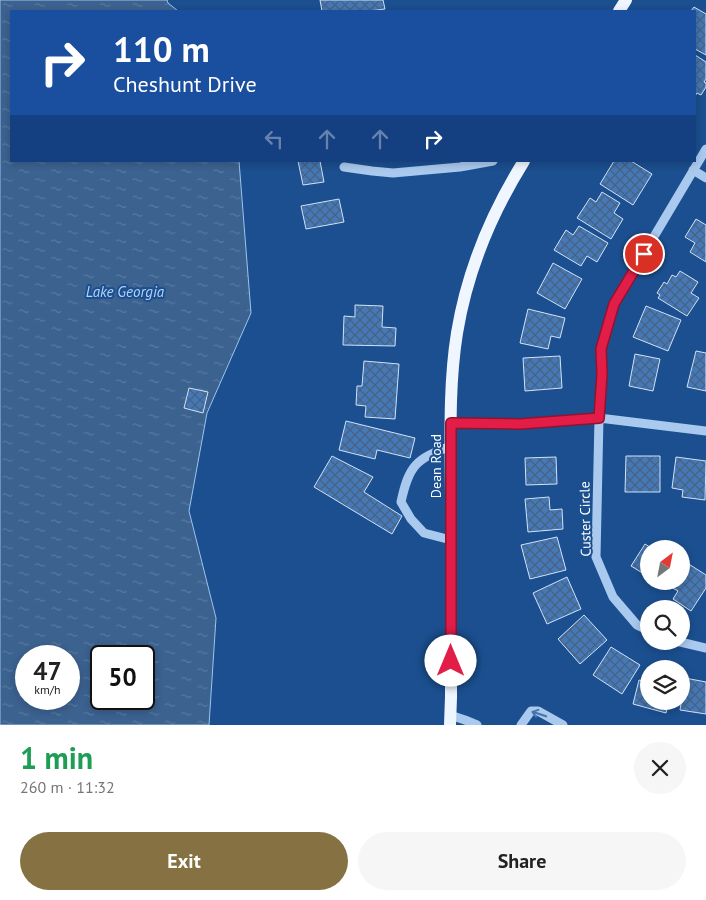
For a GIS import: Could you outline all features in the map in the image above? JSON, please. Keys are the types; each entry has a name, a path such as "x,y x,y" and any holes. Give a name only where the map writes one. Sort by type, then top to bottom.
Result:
{"main road":[{"name":"Dean Road","path":"450,720 451,395 454,350 463,303 475,260 519,163"}],"street":[{"name":"Custer Circle","path":"640,626 613,597 596,557 599,418 602,374 601,349 614,304 706,149"},
{"path":"344,167 393,173 460,167 488,162"},
{"path":"693,170 706,178"},
{"path":"451,423 520,424 599,418 706,431"},
{"path":"451,446 430,454 416,464 405,483 400,502 411,519 424,533 451,540"},
{"path":"690,644 706,648"},
{"path":"521,725 531,711 538,711 563,725"},
{"path":"450,720 465,720 477,725"}],"water":[{"name":"Lake Georgia","path":"0,0 167,0 177,10 10,10 10,162 239,162 251,313 207,413 189,511 216,618 209,725 0,725"}],"building":[{"path":"320,0 383,0 385,9 377,10 322,10"},
{"path":"694,7 706,14 706,55 696,50 696,10 692,10"},
{"path":"696,56 706,62 706,79 704,82 706,87 701,95 697,93 696,94"},
{"path":"298,162 320,162 324,182 303,185"},
{"path":"613,162 633,162 652,174 633,205 600,184"},
{"path":"602,192 620,203 614,213 623,219 611,239 577,218 590,198 596,202"},
{"path":"339,199 344,222 306,229 301,206"},
{"path":"696,219 706,225 706,262 690,252 695,243 685,237"},
{"path":"579,226 608,243 597,262 587,256 581,266 554,250 566,230 573,235"},
{"path":"553,263 582,279 565,309 537,293"},
{"path":"680,271 698,282 691,293 699,298 687,316 658,298 660,295 657,293 664,282 667,284 672,275 676,277"},
{"path":"355,305 383,306 382,327 396,328 395,346 343,345 344,316 355,317"},
{"path":"646,306 681,320 668,351 633,337"},
{"path":"528,309 565,318 560,338 551,336 548,349 520,343"},
{"path":"696,351 706,353 706,391 687,387"},
{"path":"635,354 660,359 653,391 629,386"},
{"path":"560,356 562,388 525,391 523,358"},
{"path":"364,361 399,364 395,419 365,417 366,406 356,405 357,386 362,386"},
{"path":"189,388 208,392 203,413 184,408"},
{"path":"346,421 415,438 410,458 377,450 375,459 339,450"},
{"path":"332,456 373,477 364,492 402,516 392,534 314,487"},
{"path":"626,456 660,456 660,492 625,492"},
{"path":"556,457 557,484 526,485 525,458"},
{"path":"676,457 706,461 705,500 682,497 683,490 672,488"},
{"path":"549,497 550,510 562,509 563,529 528,532 525,499"},
{"path":"557,537 566,570 530,579 521,545"},
{"path":"640,552 640,572 631,566"},
{"path":"690,565 706,575 706,588 691,611 690,600 673,599 678,591 676,590 690,590"},
{"path":"567,577 581,609 547,624 533,593"},
{"path":"584,615 607,640 580,664 558,639"},
{"path":"611,647 640,665 622,694 593,675"},
{"path":"690,679 706,682 706,714 680,710 690,710"},
{"path":"639,680 640,706 633,704"},
{"path":"655,710 667,710 666,713"}],"route":[{"path":"451,661 451,423 520,424 599,418 602,374 601,349 614,304 644,254"}]}
